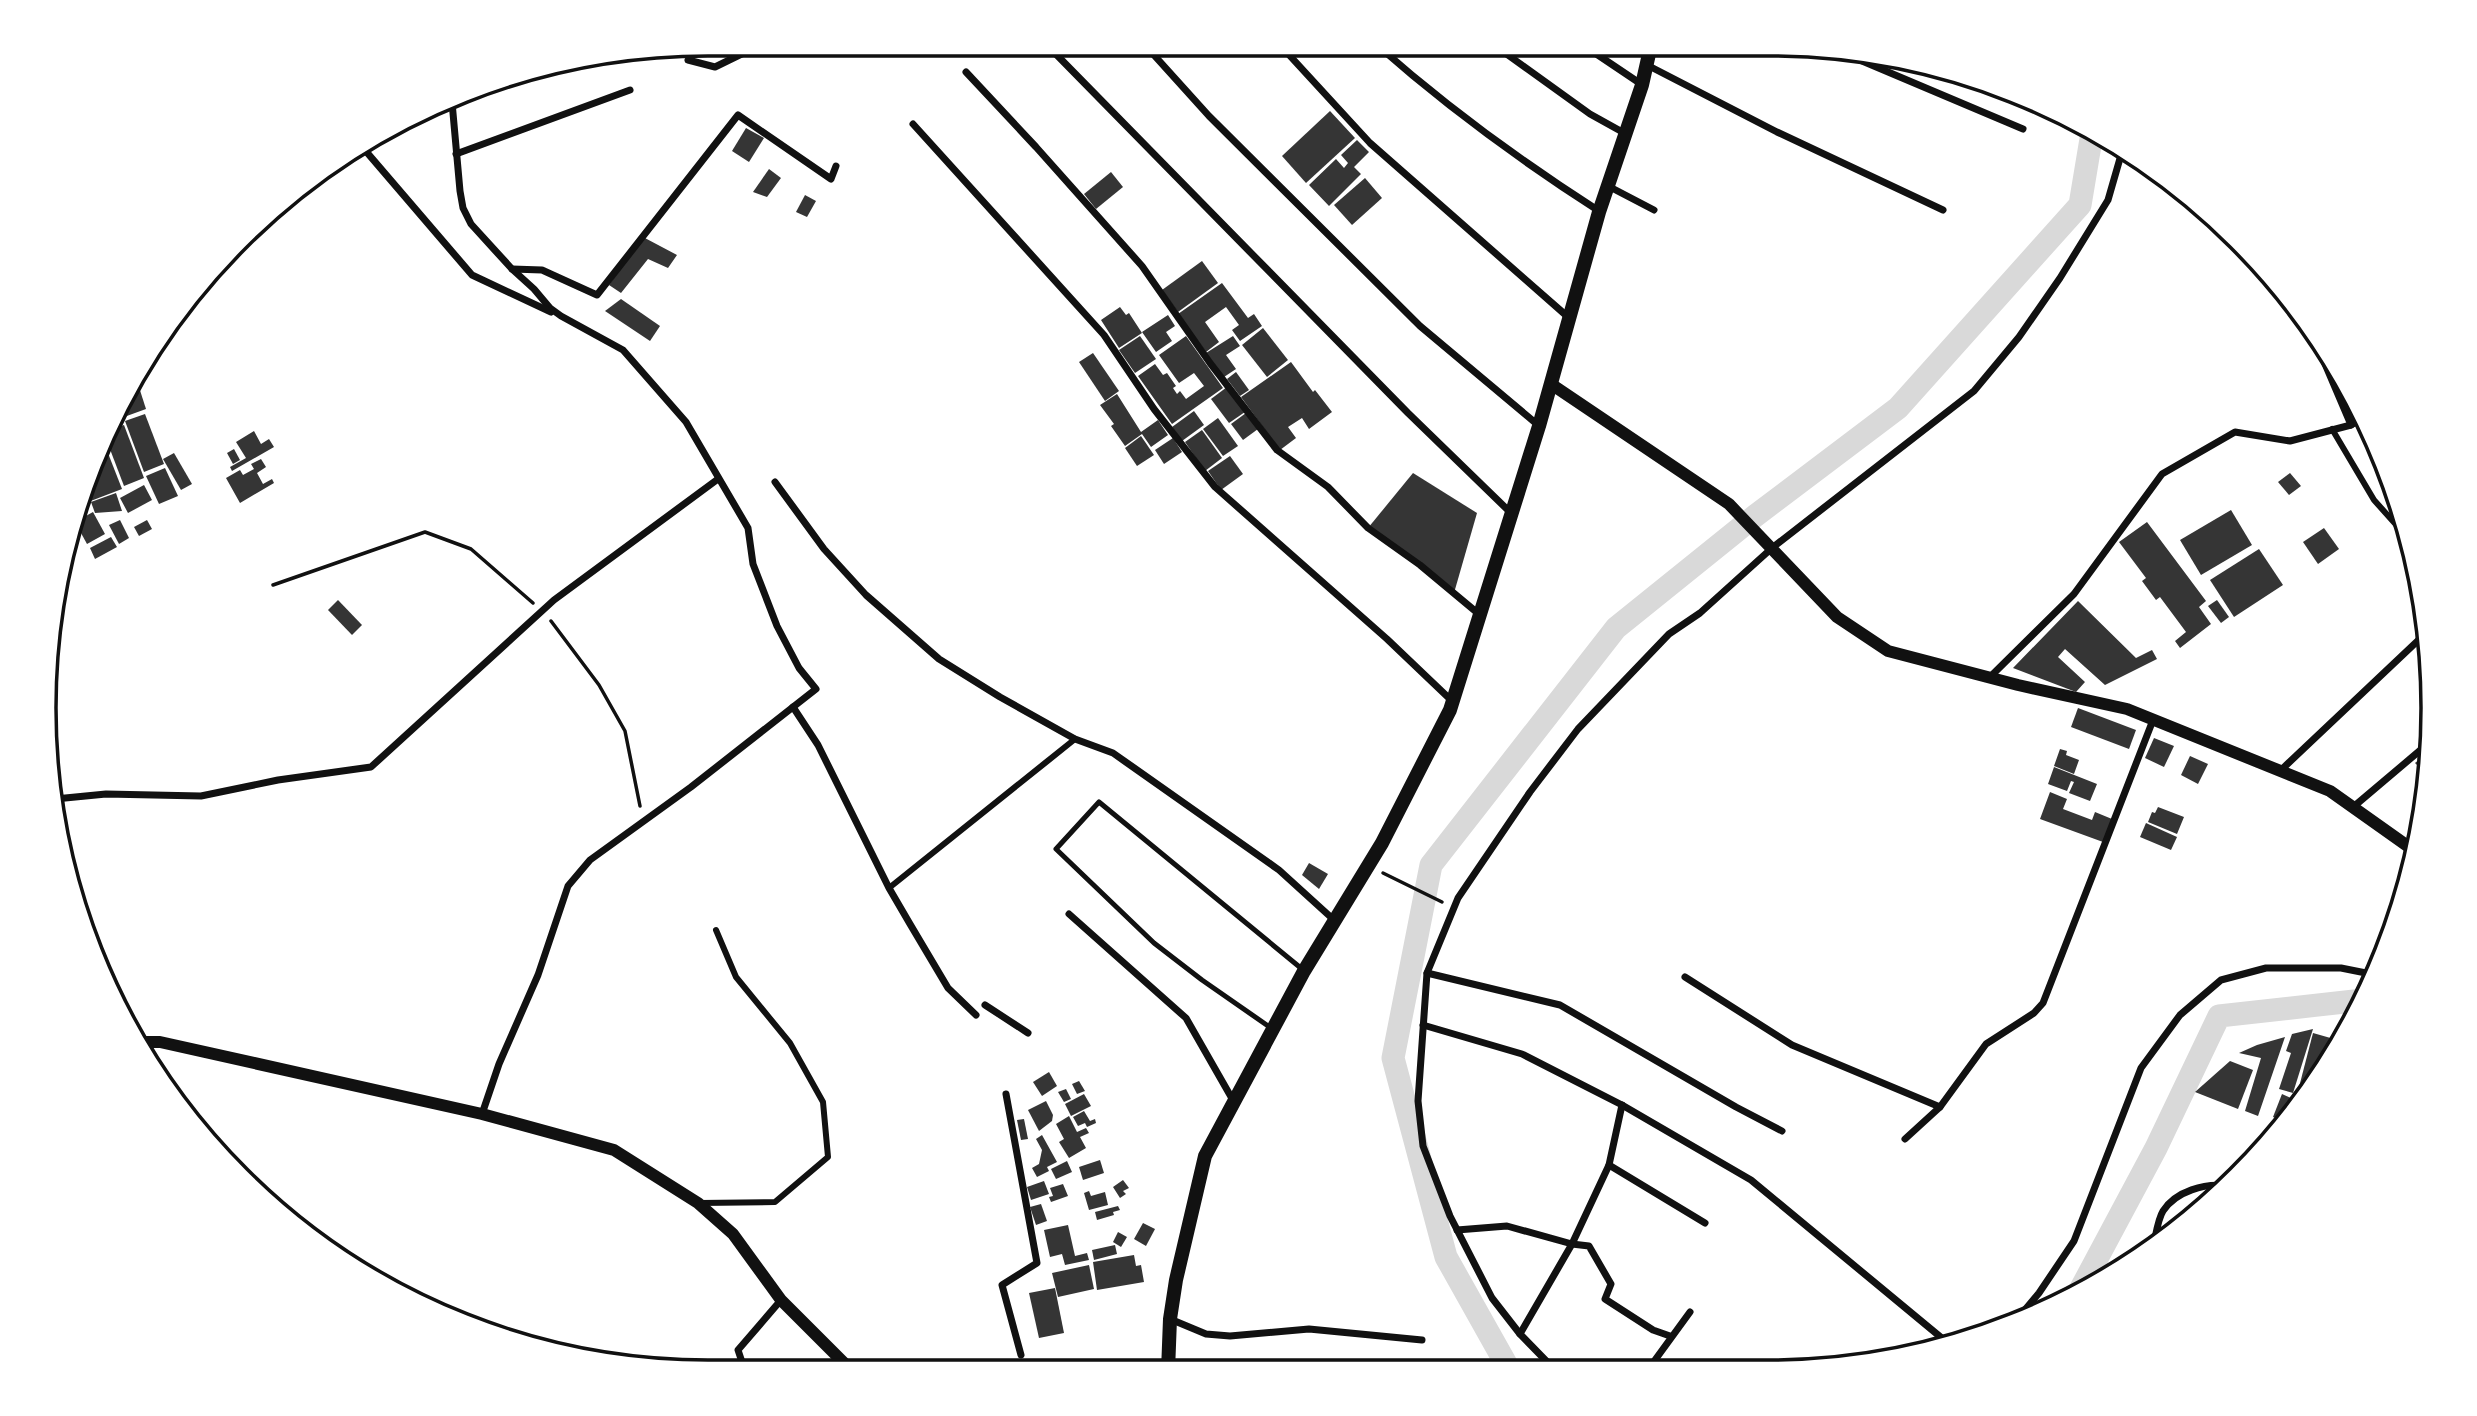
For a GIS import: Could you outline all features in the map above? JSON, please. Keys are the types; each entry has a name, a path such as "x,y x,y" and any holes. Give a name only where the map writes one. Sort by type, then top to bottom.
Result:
{"main road":[{"path":"1168,1360 1170,1319 1205,1156 1304,971 1382,843 1453,701 1539,426 1599,212 1642,85 1649,56"}],"street":[{"path":"688,60 715,67 737,56"},
{"path":"1058,56 1408,413 1512,514"},
{"path":"1155,56 1209,116 1420,326 1539,426"},
{"path":"1291,56 1370,143 1569,318"},
{"path":"1389,56 1428,90 1599,212"},
{"path":"1509,56 1590,114 1626,134"},
{"path":"1599,56 1642,85"},
{"path":"1647,65 1777,132 1943,210"},
{"path":"1871,65 2023,129"},
{"path":"965,72 1037,147 1142,266 1201,351 1277,450 1328,487 1368,528 1410,557 1480,615"},
{"path":"456,154 630,90"},
{"path":"452,108 463,208 471,224 512,269 561,316"},
{"path":"512,269 542,270 597,295 738,116 831,178 836,166"},
{"path":"913,124 1104,334 1154,409 1216,487 1453,701"},
{"path":"367,153 472,275 561,316 623,350 686,422 747,528 753,564 777,626 799,668 816,689 702,779 590,860 568,886 538,975 499,1064 482,1114"},
{"path":"1545,1360 1520,1334 1492,1298 1457,1230 1423,1146 1418,1101 1427,973 1458,898 1530,792 1578,729 1670,634 1700,612 1770,545 1974,391 2019,337 2060,278 2108,200 2120,159"},
{"path":"1608,187 1654,209"},
{"path":"2330,376 2351,425"},
{"path":"1551,384 1725,501 1837,617 1888,650 2018,685 2127,709 2330,791 2406,845"},
{"path":"1991,676 2074,594 2162,474 2235,432 2290,441 2355,423"},
{"path":"2332,429 2374,500 2394,522"},
{"path":"63,798 106,794 201,796 278,780 371,767 542,610 718,479"},
{"path":"775,482 824,549 849,577 939,659 1075,739 1113,753 1279,870 1334,919"},
{"path":"2280,771 2417,641"},
{"path":"793,707 818,745 889,888 948,988 976,1015"},
{"path":"1905,1139 1940,1107 1986,1044 2034,1013 2043,1003 2153,720"},
{"path":"889,888 1075,739"},
{"path":"2351,808 2420,750"},
{"path":"1069,914 1186,1018 1234,1103"},
{"path":"698,1203 775,1202 828,1157 823,1102 790,1043 736,977 716,930"},
{"path":"2028,1306 2074,1241 2140,1068 2180,1015 2221,980 2266,968 2342,968 2364,973"},
{"path":"1427,973 1560,1005 1736,1107 1783,1131"},
{"path":"1685,976 1792,1045 1940,1107"},
{"path":"985,1005 1028,1033"},
{"path":"1423,1025 1522,1054 1622,1105 1751,1180 1941,1337"},
{"path":"148,1042 160,1042 482,1114 614,1150 698,1203 733,1234 780,1300 841,1360"},
{"path":"1006,1094 1037,1263 1002,1285 1021,1355"},
{"path":"1520,1334 1572,1244 1609,1165 1622,1105"},
{"path":"1609,1165 1705,1223"},
{"path":"2157,1231 2163,1211 2186,1191 2214,1184"},
{"path":"1457,1230 1507,1226 1589,1246 1611,1284 1605,1299 1653,1330 1670,1336"},
{"path":"741,1360 738,1350 780,1300"},
{"path":"1654,1360 1690,1312"},
{"path":"1170,1319 1206,1334 1230,1336 1309,1329 1422,1340"}],"lane":[{"path":"1274,1030 1154,943 1056,849 1099,802 1304,971"}],"path":[{"path":"273,585 425,532 471,549 542,610 599,685 625,732 643,821"},
{"path":"1382,872 1440,901"}],"building":[{"path":"1330,111 1355,138 1306,183 1282,156"},
{"path":"746,128 764,138 749,162 732,151"},
{"path":"1357,140 1369,152 1354,167 1361,174 1329,206 1309,185 1336,159 1344,168 1348,163 1341,155"},
{"path":"769,169 781,178 767,197 753,192"},
{"path":"1111,172 1123,187 1096,209 1084,194"},
{"path":"1365,178 1382,198 1352,225 1334,205"},
{"path":"805,195 816,201 807,217 796,212"},
{"path":"643,237 677,255 668,268 648,259 621,293 609,285"},
{"path":"1202,261 1218,283 1178,312 1162,290"},
{"path":"1222,283 1248,318 1254,314 1262,326 1240,341 1232,330 1239,325 1226,307 1205,322 1219,342 1206,352 1178,314"},
{"path":"621,299 660,326 650,341 605,311"},
{"path":"1120,307 1126,315 1129,313 1142,333 1119,348 1101,320"},
{"path":"1168,315 1175,326 1166,332 1172,341 1156,352 1142,332"},
{"path":"1263,328 1288,360 1267,377 1242,345"},
{"path":"1140,336 1156,359 1135,373 1119,350"},
{"path":"1186,336 1223,388 1172,424 1138,376 1155,364 1163,375 1167,373 1176,386 1173,388 1177,394 1180,391 1186,399 1204,386 1194,373 1179,383 1159,355"},
{"path":"1233,336 1240,346 1226,355 1236,369 1224,377 1206,353"},
{"path":"1093,353 1119,391 1105,401 1079,362"},
{"path":"1291,362 1332,412 1309,429 1302,418 1288,427 1296,438 1280,450 1241,397"},
{"path":"1236,372 1249,390 1240,396 1227,379"},
{"path":"1227,387 1245,412 1229,423 1211,399"},
{"path":"139,389 146,409 125,417"},
{"path":"1117,394 1141,432 1158,420 1168,435 1151,447 1142,434 1125,446 1100,405"},
{"path":"1194,411 1204,425 1182,441 1172,427"},
{"path":"1246,413 1258,429 1243,440 1231,424"},
{"path":"145,414 164,464 144,472 125,421"},
{"path":"1218,418 1238,446 1223,456 1203,429"},
{"path":"124,425 144,478 124,486 110,449 120,426"},
{"path":"1202,430 1222,458 1205,471 1185,442"},
{"path":"254,431 261,444 269,439 274,447 232,471 230,467 246,458 236,442"},
{"path":"1141,436 1154,455 1137,466 1125,448"},
{"path":"1173,438 1182,452 1164,464 1155,450"},
{"path":"234,449 240,460 233,464 227,453"},
{"path":"108,453 122,489 90,501"},
{"path":"174,453 192,484 181,490 163,459"},
{"path":"1230,456 1243,474 1221,490 1208,471"},
{"path":"261,459 266,467 257,473 263,484 272,479 274,483 240,503 226,478 240,470 243,475 254,469 251,464"},
{"path":"165,468 178,496 159,504 146,476"},
{"path":"1413,473 1477,513 1454,593 1368,528"},
{"path":"2290,473 2301,486 2289,495 2278,482"},
{"path":"144,485 152,500 128,513 120,498"},
{"path":"116,493 122,511 95,513 91,502"},
{"path":"2231,510 2252,545 2201,575 2180,540"},
{"path":"93,512 105,534 87,544 80,532 85,516"},
{"path":"120,520 129,538 119,544 109,525"},
{"path":"147,520 152,529 139,536 134,527"},
{"path":"2147,522 2206,601 2199,607 2211,624 2180,648 2175,641 2186,632 2160,597 2156,600 2142,581 2146,578 2119,542"},
{"path":"2324,528 2339,549 2318,564 2303,542"},
{"path":"111,537 117,547 95,559 90,548"},
{"path":"2259,549 2283,585 2234,617 2210,580"},
{"path":"338,600 362,625 352,635 328,610"},
{"path":"2217,600 2229,617 2221,623 2208,606"},
{"path":"2078,601 2136,658 2152,650 2157,659 2105,685 2065,649 2058,657 2085,682 2076,692 2013,668"},
{"path":"2078,708 2136,730 2129,749 2071,727"},
{"path":"2154,738 2174,746 2164,767 2145,758"},
{"path":"2060,749 2067,751 2066,755 2079,760 2074,774 2054,766"},
{"path":"2190,756 2208,764 2198,784 2181,775"},
{"path":"2054,767 2097,784 2090,801 2069,793 2074,782 2071,781 2067,791 2048,784"},
{"path":"2050,792 2067,799 2063,809 2092,820 2095,812 2112,819 2103,842 2040,819"},
{"path":"2158,807 2184,817 2177,834 2148,822 2152,812 2155,813"},
{"path":"2146,823 2177,837 2171,850 2140,837"},
{"path":"1309,863 1328,874 1319,889 1302,875"},
{"path":"2313,1029 2293,1093 2279,1089 2291,1053 2286,1051 2292,1034"},
{"path":"2313,1033 2331,1038 2311,1070 2299,1087"},
{"path":"2285,1037 2258,1116 2245,1111 2261,1058 2239,1053"},
{"path":"2230,1061 2253,1070 2238,1109 2195,1092"},
{"path":"1049,1072 1057,1086 1042,1096 1033,1082"},
{"path":"1079,1081 1085,1091 1077,1094 1072,1084"},
{"path":"1066,1089 1071,1099 1064,1102 1058,1092"},
{"path":"1084,1094 1091,1106 1071,1116 1065,1104"},
{"path":"2282,1094 2291,1098 2275,1118 2273,1117"},
{"path":"1046,1101 1053,1115 1052,1121 1039,1131 1028,1110"},
{"path":"1084,1111 1090,1121 1095,1119 1096,1123 1087,1127 1085,1123 1078,1126 1073,1117"},
{"path":"1069,1116 1077,1132 1086,1128 1089,1133 1080,1137 1086,1148 1069,1158 1059,1142 1064,1139 1056,1124"},
{"path":"1024,1119 1028,1139 1021,1140 1017,1120"},
{"path":"1042,1135 1057,1162 1047,1167 1049,1171 1037,1177 1032,1168 1039,1164 1042,1150 1036,1139"},
{"path":"1100,1160 1104,1173 1083,1180 1079,1167"},
{"path":"1067,1161 1072,1172 1056,1179 1051,1169"},
{"path":"1123,1180 1129,1188 1123,1191 1126,1194 1120,1198 1113,1187"},
{"path":"1044,1181 1049,1194 1031,1200 1027,1187"},
{"path":"1063,1184 1068,1196 1051,1202 1049,1197 1053,1196 1050,1188"},
{"path":"1089,1191 1091,1196 1105,1192 1108,1205 1089,1210 1084,1193"},
{"path":"1041,1204 1047,1221 1036,1225 1030,1207"},
{"path":"1118,1206 1120,1210 1113,1212 1114,1215 1097,1220 1095,1212"},
{"path":"1143,1223 1155,1229 1146,1246 1134,1239"},
{"path":"1068,1225 1075,1256 1087,1253 1089,1260 1065,1265 1062,1254 1050,1257 1044,1230"},
{"path":"1118,1232 1127,1237 1121,1247 1113,1242"},
{"path":"1115,1245 1117,1254 1094,1260 1092,1250"},
{"path":"1134,1255 1136,1266 1141,1265 1144,1282 1097,1290 1093,1262"},
{"path":"1089,1265 1094,1289 1058,1297 1052,1273"},
{"path":"1055,1288 1064,1333 1039,1338 1029,1293"}],"waterway":[{"path":"1504,1360 1446,1257 1393,1058 1431,865 1616,628 1755,516 1898,408 2080,205 2091,141"},
{"path":"2087,1277 2156,1148 2219,1016 2351,1001"}]}
